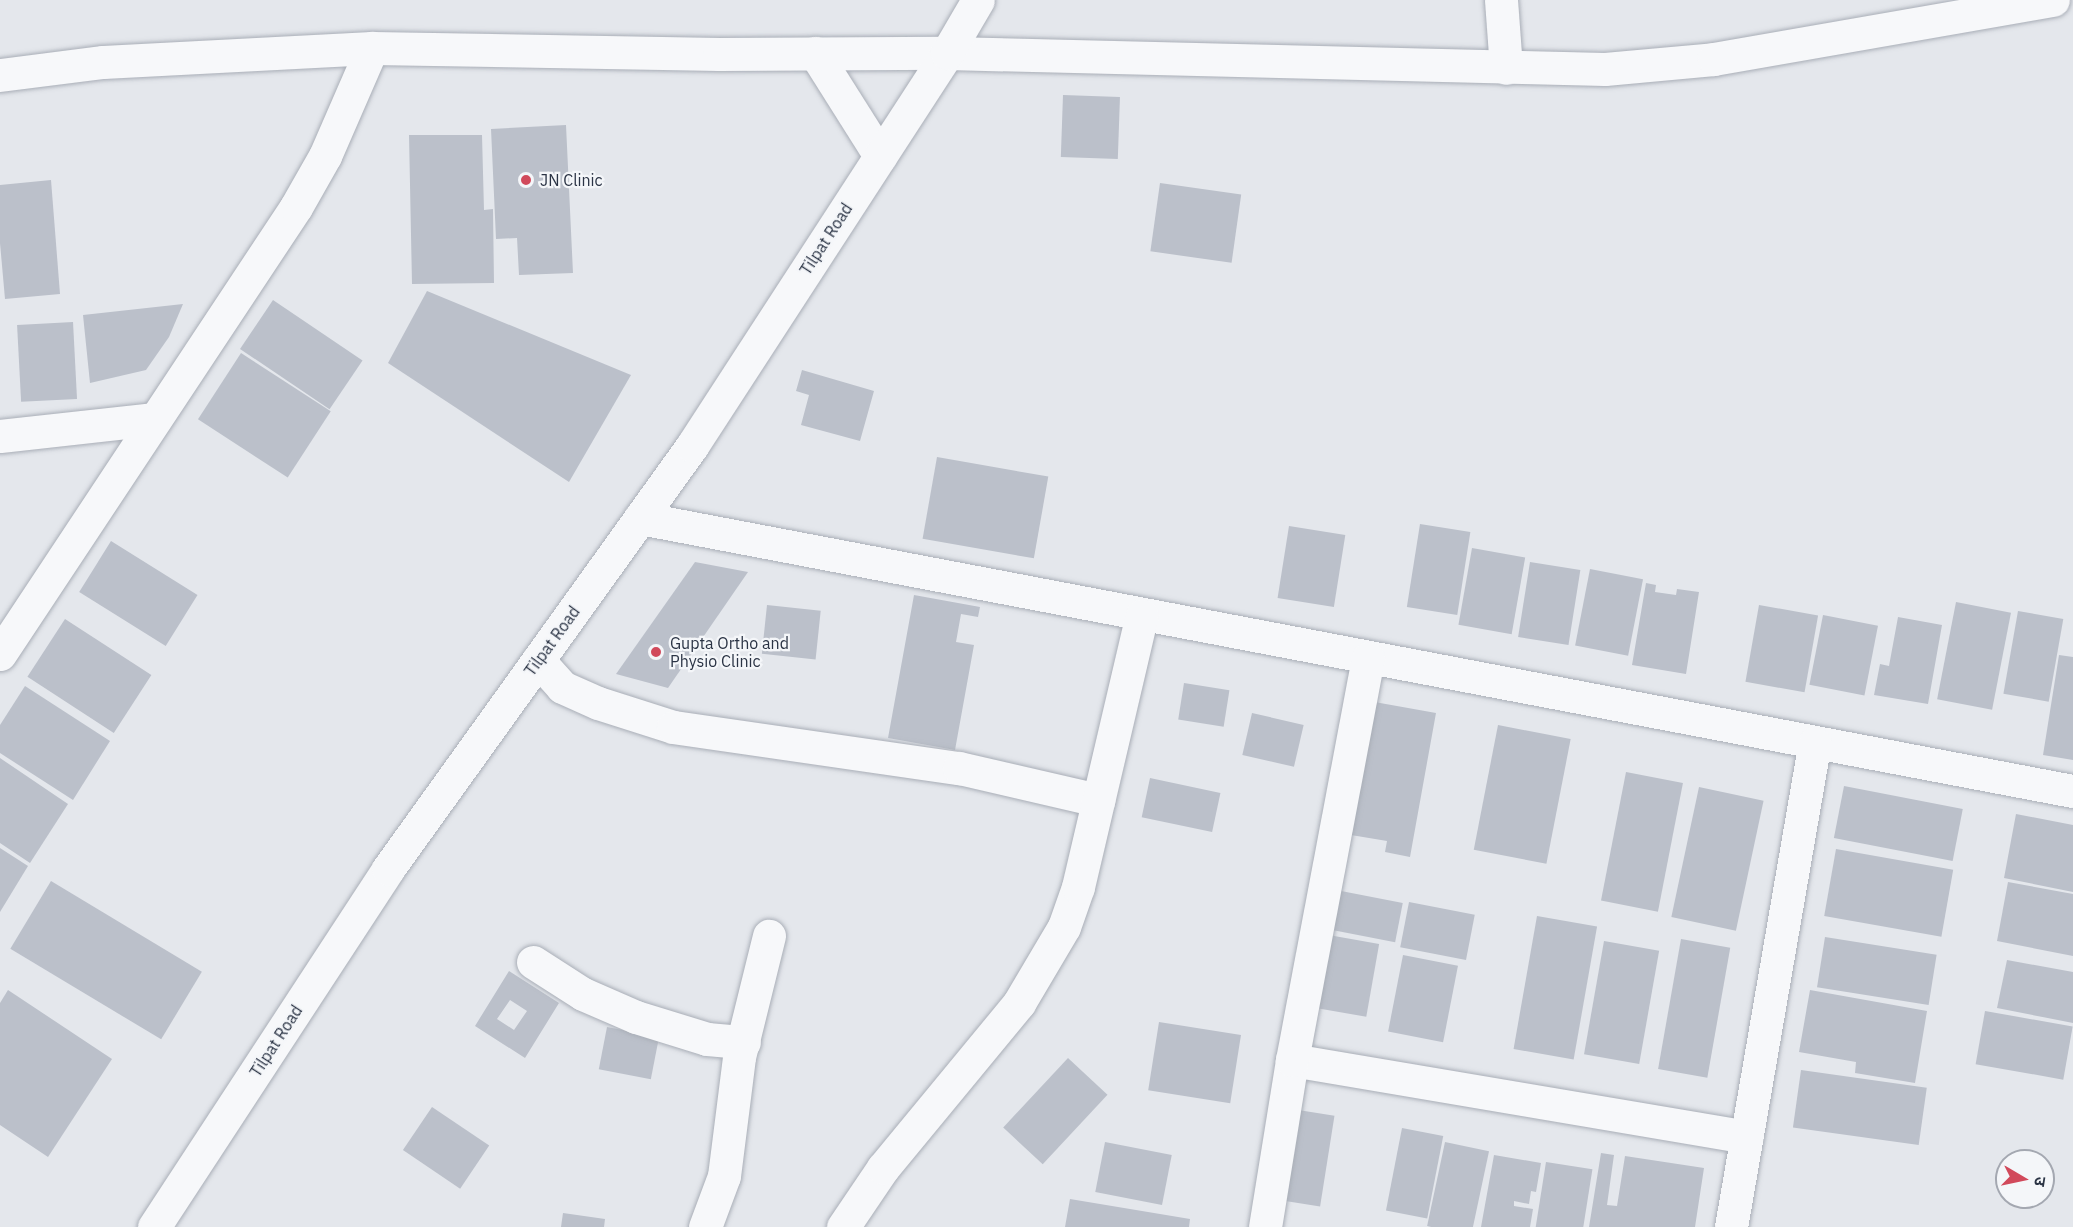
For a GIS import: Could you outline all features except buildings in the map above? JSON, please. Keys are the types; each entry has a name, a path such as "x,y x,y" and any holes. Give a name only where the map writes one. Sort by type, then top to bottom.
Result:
{"street":[{"name":"Tilpat Road","path":"154,1227 388,869 692,446 947,53 978,0"},
{"path":"1501,0 1506,68"},
{"path":"0,75 103,62 372,48 719,54 947,53 1605,69 1714,59 2053,0"},
{"path":"0,654 297,207 325,156 372,48"},
{"path":"815,53 880,156"},
{"path":"0,436 155,419"},
{"path":"640,518 2073,791"},
{"path":"843,1227 883,1168 1019,1003 1064,927 1078,887 1142,615"},
{"path":"1265,1227 1292,1060 1368,657"},
{"path":"538,660 562,687 598,703 673,727 958,768 1098,800"},
{"path":"1731,1227 1815,743"},
{"path":"705,1227 724,1176 744,1042 769,936"},
{"path":"533,962 583,994 636,1017 707,1039 744,1042"},
{"path":"1292,1060 1747,1137"}],"place":[{"name":"JN Clinic","path":"526,180"},
{"name":"Gupta Ortho and Physio Clinic","path":"656,652"}]}
